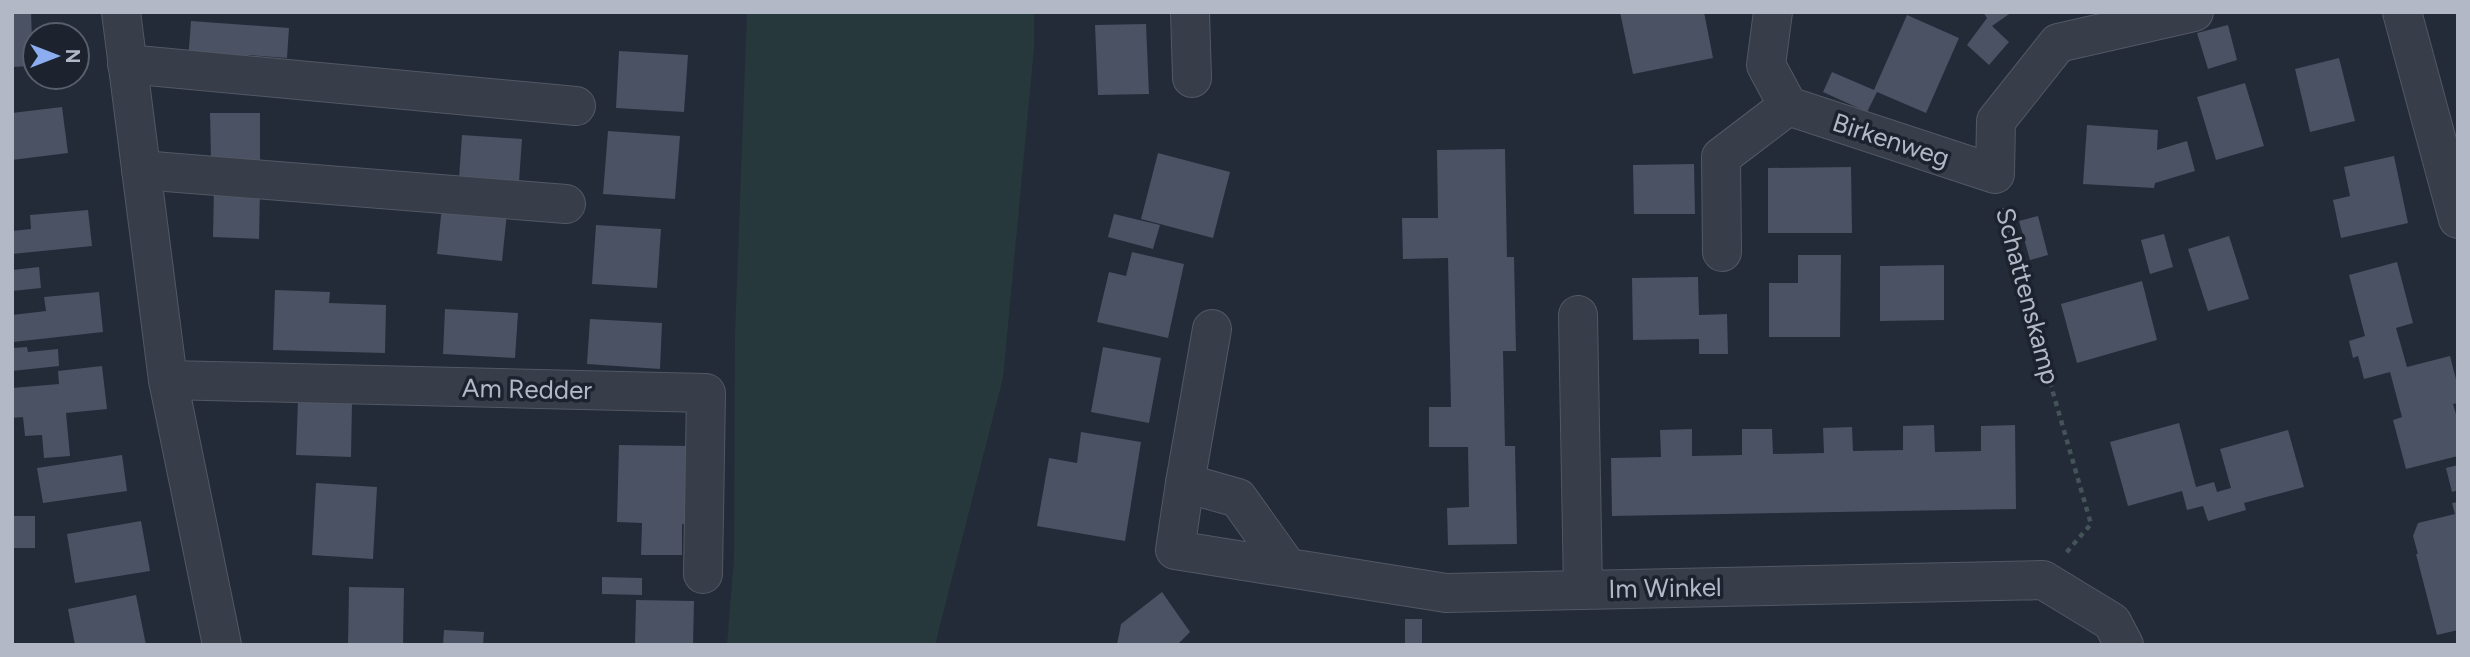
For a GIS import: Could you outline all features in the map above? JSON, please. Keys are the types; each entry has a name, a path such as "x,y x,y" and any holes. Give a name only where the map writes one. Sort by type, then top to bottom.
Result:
{"street":[{"path":"121,12 168,380 222,645"},
{"path":"1190,12 1192,78"},
{"path":"1722,252 1721,157 1788,106 1766,65 1773,12"},
{"name":"Schattenskamp","path":"1995,174 1996,121 2058,43 2194,12"},
{"path":"2402,12 2458,219"},
{"path":"127,64 576,106"},
{"name":"Birkenweg","path":"1788,106 1995,174"},
{"path":"141,170 566,204"},
{"path":"1578,315 1583,590"},
{"path":"1212,329 1185,483 1238,498 1288,568"},
{"name":"Am Redder","path":"168,380 706,393 703,574"},
{"name":"Im Winkel","path":"1185,483 1175,550 1446,593 2043,580"},
{"path":"2043,580 2112,622 2124,645"}],"path":[{"name":"Schattenskamp","path":"1995,174 2045,365 2091,524 2043,580"}],"shaded area":[{"path":"747,12 1034,12 1034,48 1003,378 935,645 727,645 734,558 735,335"}],"building":[{"path":"12,12 31,12 31,21 21,21 21,67 12,67"},
{"path":"1620,12 1704,12 1713,58 1633,74"},
{"path":"1983,12 2012,12 1992,26 2009,42 1989,65 1967,45 1987,18"},
{"path":"1907,15 1959,38 1926,113 1877,92 1867,112 1823,92 1832,72 1874,90"},
{"path":"191,21 289,28 287,58 248,55 247,66 188,61"},
{"path":"1146,24 1149,94 1098,95 1095,25"},
{"path":"2228,25 2237,60 2208,69 2197,33"},
{"path":"619,51 688,55 684,112 616,108"},
{"path":"2339,58 2355,121 2310,132 2295,69"},
{"path":"2245,83 2264,146 2216,160 2197,97"},
{"path":"62,107 68,153 12,160 12,113"},
{"path":"210,113 260,113 260,160 211,160"},
{"path":"2087,125 2158,130 2157,150 2187,141 2195,171 2155,183 2154,188 2083,184"},
{"path":"608,131 680,136 675,199 603,194"},
{"path":"462,135 522,139 519,182 459,178"},
{"path":"1505,149 1507,257 1514,257 1516,351 1503,351 1505,446 1515,446 1517,544 1448,545 1447,508 1469,507 1468,447 1429,447 1429,407 1451,407 1448,258 1403,259 1402,218 1438,218 1437,150"},
{"path":"1158,153 1230,172 1213,238 1141,219"},
{"path":"2394,156 2408,223 2341,238 2333,200 2350,196 2344,167"},
{"path":"1694,164 1695,214 1634,214 1633,165"},
{"path":"1851,167 1852,233 1768,233 1768,168"},
{"path":"214,188 260,190 259,239 213,237"},
{"path":"442,206 507,213 502,261 437,254"},
{"path":"88,210 92,246 12,254 12,231 31,229 30,215"},
{"path":"1114,214 1160,225 1153,249 1108,237"},
{"path":"2038,216 2048,255 2030,260 2019,221"},
{"path":"596,225 661,229 657,288 592,284"},
{"path":"2164,234 2173,267 2150,274 2141,240"},
{"path":"2229,236 2249,299 2208,311 2188,249"},
{"path":"1132,252 1184,264 1168,338 1097,322 1109,272 1126,276"},
{"path":"1798,255 1841,255 1840,337 1769,337 1769,283 1798,283"},
{"path":"2397,262 2413,323 2396,328 2407,367 2450,356 2458,387 2458,403 2453,404 2458,421 2458,456 2406,469 2393,420 2402,417 2390,372 2364,379 2358,356 2353,358 2349,341 2365,336 2349,275"},
{"path":"1944,265 1944,320 1880,321 1880,266"},
{"path":"39,267 41,288 12,291 12,270"},
{"path":"1698,277 1699,315 1727,314 1728,354 1699,354 1699,339 1633,340 1632,278"},
{"path":"2142,281 2157,340 2077,363 2061,304"},
{"path":"275,290 330,292 329,303 386,305 385,353 273,350"},
{"path":"99,292 103,332 13,342 12,315 46,311 44,297"},
{"path":"445,309 518,313 515,358 443,354"},
{"path":"590,319 662,323 660,369 587,364"},
{"path":"27,347 28,352 58,349 59,366 12,371 12,348"},
{"path":"1103,347 1161,358 1149,423 1091,412"},
{"path":"102,366 107,409 66,413 70,456 44,458 42,435 25,436 23,417 12,418 12,388 59,384 58,371"},
{"path":"298,400 352,402 351,457 296,455"},
{"path":"2179,423 2196,487 2214,482 2217,492 2231,488 2220,449 2288,430 2304,487 2244,503 2246,510 2208,521 2203,506 2187,510 2182,491 2128,506 2110,442"},
{"path":"1934,425 1935,452 1981,451 1981,426 2015,425 2016,509 1612,516 1611,458 1661,457 1660,430 1692,429 1692,456 1742,455 1742,429 1772,429 1773,454 1824,453 1823,428 1852,427 1853,451 1903,450 1903,426"},
{"path":"1081,432 1141,442 1125,541 1037,526 1049,458 1077,463"},
{"path":"619,445 688,446 687,524 682,524 682,555 641,555 642,523 617,522"},
{"path":"122,455 127,491 43,503 37,468"},
{"path":"2458,465 2458,490 2452,492 2446,468"},
{"path":"316,483 377,487 373,559 312,555"},
{"path":"2458,502 2458,630 2437,635 2413,536 2418,523 2455,514 2452,503"},
{"path":"12,516 35,516 35,548 12,548"},
{"path":"141,521 150,571 75,583 67,534"},
{"path":"602,577 642,578 642,595 602,594"},
{"path":"349,587 404,588 403,645 348,645"},
{"path":"1162,592 1190,632 1177,645 1117,645 1121,624"},
{"path":"136,595 146,645 75,645 68,609"},
{"path":"636,600 694,601 693,645 635,645"},
{"path":"1405,619 1422,619 1422,645 1405,645"},
{"path":"444,630 484,632 483,645 443,645"}]}
